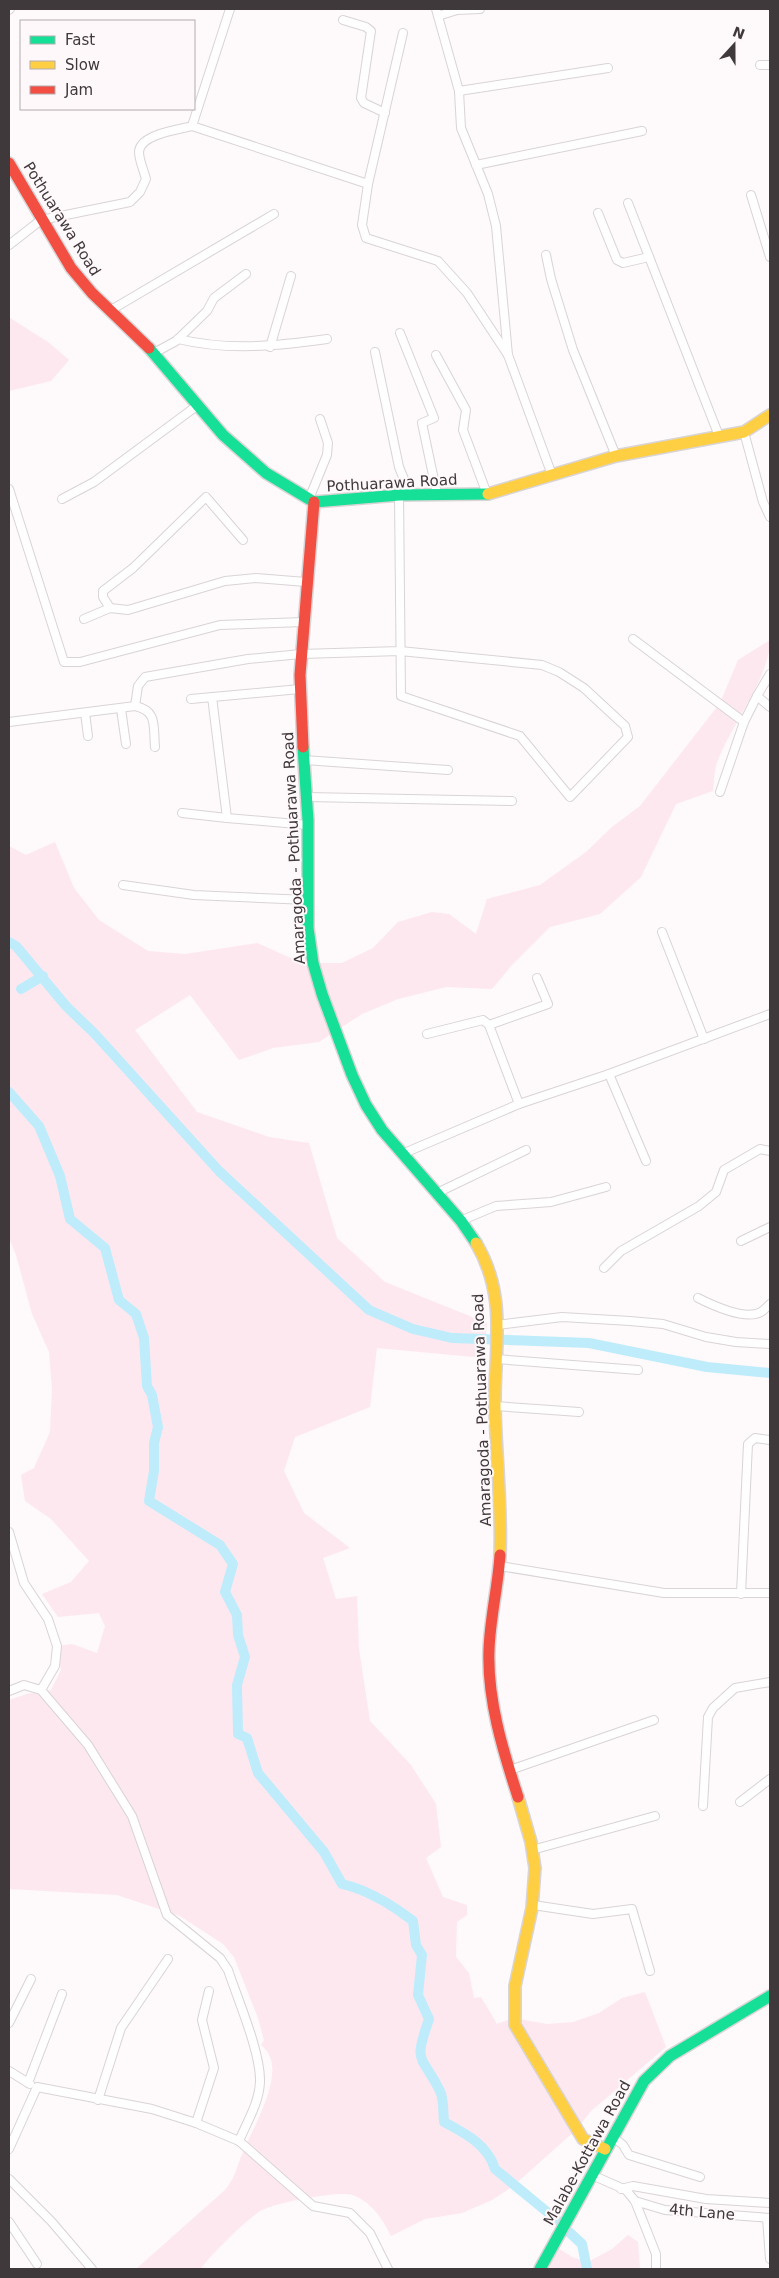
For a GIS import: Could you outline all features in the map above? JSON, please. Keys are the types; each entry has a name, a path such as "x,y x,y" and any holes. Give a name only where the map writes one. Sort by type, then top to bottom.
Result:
{"street":[{"path":"192,126 230,9"},
{"path":"480,9 437,13 459,91 461,128 488,194 496,226 508,355"},
{"path":"343,20 366,27 371,31 361,98 364,103 385,113"},
{"path":"403,33 368,184 362,226 366,238 438,261 468,293 508,355 552,475"},
{"path":"760,65 770,65"},
{"path":"459,91 608,68"},
{"path":"9,245 41,220 130,202 140,192 146,179 139,152 144,142 151,137 192,126 368,184"},
{"path":"476,164 642,131"},
{"name":"Pothuarawa Road","path":"9,163 71,268 92,293 154,353 224,435 266,473 311,501 405,495 487,494 616,456 744,432 770,415"},
{"path":"751,195 770,257"},
{"path":"628,204 719,436"},
{"path":"598,213 617,260 623,263 649,257"},
{"path":"111,310 274,214"},
{"path":"546,254 551,279 573,350 616,456"},
{"path":"154,353 178,340 207,311 214,298 246,274"},
{"path":"270,347 292,276"},
{"path":"400,333 434,418 422,423 437,494"},
{"path":"178,340 205,346 270,347 327,339"},
{"path":"135,706 138,686 145,677 248,659 301,654 400,651 542,665 559,672 584,688 625,726 628,737 570,797 520,736 401,696 400,651 405,495 375,352"},
{"path":"436,355 466,410 463,430 487,494"},
{"path":"62,499 94,482 198,405"},
{"path":"311,501 327,456 328,443 320,419"},
{"path":"744,432 763,502 770,518"},
{"path":"9,489 64,662 80,662 220,625 304,622"},
{"path":"110,608 103,597 103,591 133,568 206,497 243,540"},
{"name":"Amaragoda - Pothuarawa Road","path":"311,501 300,689 307,797 308,900 312,960 319,987 352,1077 366,1106 378,1125 438,1193 473,1240 490,1272 497,1300 495,1406 502,1528 500,1566 490,1625 488,1662 492,1701 522,1807 535,1868 533,1905 515,1990 513,2012 515,2025 583,2139 605,2149"},
{"path":"84,619 110,608 128,610 225,580 256,578 306,582"},
{"path":"633,640 744,722"},
{"path":"720,792 744,722 770,674"},
{"path":"192,699 300,689"},
{"path":"757,696 770,707"},
{"path":"212,697 227,818"},
{"path":"9,722 135,706 146,708 151,714 155,747"},
{"path":"121,709 126,744"},
{"path":"85,713 88,736"},
{"path":"304,760 448,770"},
{"path":"307,797 512,801"},
{"path":"182,813 308,825"},
{"path":"123,886 194,895 308,900"},
{"path":"662,932 704,1039"},
{"path":"489,1024 548,1004 537,978"},
{"path":"402,1154 519,1104 770,1017"},
{"path":"427,1034 483,1020 489,1024 519,1104"},
{"path":"609,1074 646,1161"},
{"path":"604,1268 621,1251 699,1206 716,1192 724,1170 760,1149 770,1151"},
{"path":"438,1193 526,1150"},
{"path":"460,1221 496,1206 552,1202 606,1187"},
{"path":"741,1241 770,1228"},
{"path":"698,1298 720,1309 753,1314 761,1312 770,1304"},
{"path":"497,1330 562,1317 662,1324 706,1337 736,1342 770,1344"},
{"path":"496,1353 638,1370"},
{"path":"495,1406 579,1412"},
{"path":"741,1594 748,1444 755,1438 770,1440"},
{"path":"9,1532 24,1583 48,1619 58,1646 55,1666 41,1690"},
{"path":"500,1566 664,1593 770,1593"},
{"path":"703,1806 708,1717 713,1708 735,1688 770,1682"},
{"path":"9,1692 24,1685 41,1690 88,1745 132,1816 167,1915 220,1958 228,1970 256,2056 260,2082 255,2105 239,2141"},
{"path":"510,1770 654,1720"},
{"path":"740,1802 770,1779"},
{"path":"532,1850 655,1816"},
{"path":"533,1905 593,1914 632,1909 650,1971"},
{"path":"98,2100 121,2028 168,1959"},
{"path":"9,2022 31,1979"},
{"path":"196,2123 214,2068 202,2020 209,1991"},
{"path":"28,2082 62,1994"},
{"name":"Malabe-Kottawa Road","path":"540,2269 644,2081 670,2056 770,1996"},
{"path":"9,2070 37,2088 152,2109 196,2123 239,2141 313,2206 350,2213 370,2233 388,2269"},
{"path":"9,2150 37,2088"},
{"path":"612,2136 623,2145 629,2154 700,2177"},
{"path":"592,2175 626,2190 635,2202 656,2254 656,2269"},
{"path":"9,2179 51,2221 92,2269"},
{"path":"622,2189 633,2186 706,2199 770,2202"},
{"name":"4th Lane","path":"635,2202 665,2210 769,2218"},
{"path":"769,2218 770,2260"},
{"path":"9,2222 37,2264"}],"shaded area":[{"path":"10,318 48,342 69,360 51,381 9,391"},
{"path":"770,640 764,669 718,760 713,791 676,804 641,877 600,914 550,927 512,965 492,989 446,987 398,999 362,1014 319,1042 273,1048 239,1060 190,995 135,1030 197,1112 269,1137 309,1143 337,1238 385,1282 487,1323 484,1358 377,1348 370,1407 295,1437 284,1471 304,1513 350,1548 323,1558 336,1599 357,1596 359,1649 370,1721 411,1765 436,1804 441,1847 426,1858 443,1897 467,1905 467,1915 457,1922 456,1957 469,1973 474,1998 481,1997 497,2024 513,2018 547,2024 573,2022 599,2013 622,1998 645,1992 666,2047 591,2111 577,2129 512,2187 492,2200 462,2213 425,2219 391,2236 376,2211 359,2198 352,2195 334,2194 307,2198 262,2210 229,2238 201,2269 136,2269 229,2185 267,2097 272,2067 269,2055 261,2045 264,2040 258,2018 234,1957 223,1944 180,1916 117,1895 9,1889 9,1700 27,1694 51,1690 61,1670 57,1646 72,1644 97,1653 105,1626 99,1613 58,1617 42,1594 71,1582 89,1561 51,1519 25,1501 21,1475 34,1468 50,1432 52,1389 49,1352 32,1314 16,1255 9,1238 9,846 26,855 55,842 74,888 99,920 148,951 185,954 257,943 302,963 342,963 373,948 398,922 432,912 449,914 476,934 487,899 540,885 586,852 612,827 640,806 720,703 738,660"},
{"path":"628,2235 638,2242 640,2269 546,2269 558,2248 572,2257 588,2262 612,2249"}],"waterway":[{"path":"9,942 16,946 66,1006 95,1034 219,1171 369,1310 413,1329 452,1338 589,1343 707,1367 770,1373"},
{"path":"21,989 43,976"},
{"path":"9,1092 39,1126 60,1176 70,1219 105,1248 119,1300 136,1314 144,1338 147,1386 152,1395 158,1427 154,1443 154,1471 149,1501 220,1545 233,1564 225,1592 237,1615 238,1635 245,1657 237,1685 238,1734 247,1738 258,1773 324,1852 342,1884 379,1898 413,1921 416,1945 422,1955 418,1995 429,2019 420,2052 421,2058 441,2094 444,2122 481,2146 492,2161 495,2169 557,2220"},
{"path":"569,2232 582,2244 587,2269"}],"traffic: fast":[{"path":"149,348 223,435 266,473 314,502 399,495 488,494"},
{"path":"303,747 308,820 308,928 313,963 322,994 352,1075 366,1105 382,1130 461,1221 476,1243"},
{"path":"540,2269 644,2081 670,2056 770,1996"}],"traffic: slow":[{"path":"488,494 616,456 744,432 770,415"},
{"path":"476,1243 486,1263 496,1303 495,1407 500,1555"},
{"path":"518,1797 531,1842 535,1868 532,1908 515,1986 515,2025 583,2139 605,2149"}],"traffic: jam":[{"path":"9,163 71,268 92,293 149,348"},
{"path":"303,747 300,675 314,502"},
{"path":"500,1555 492,1614 489,1668 497,1725 518,1797"}]}
